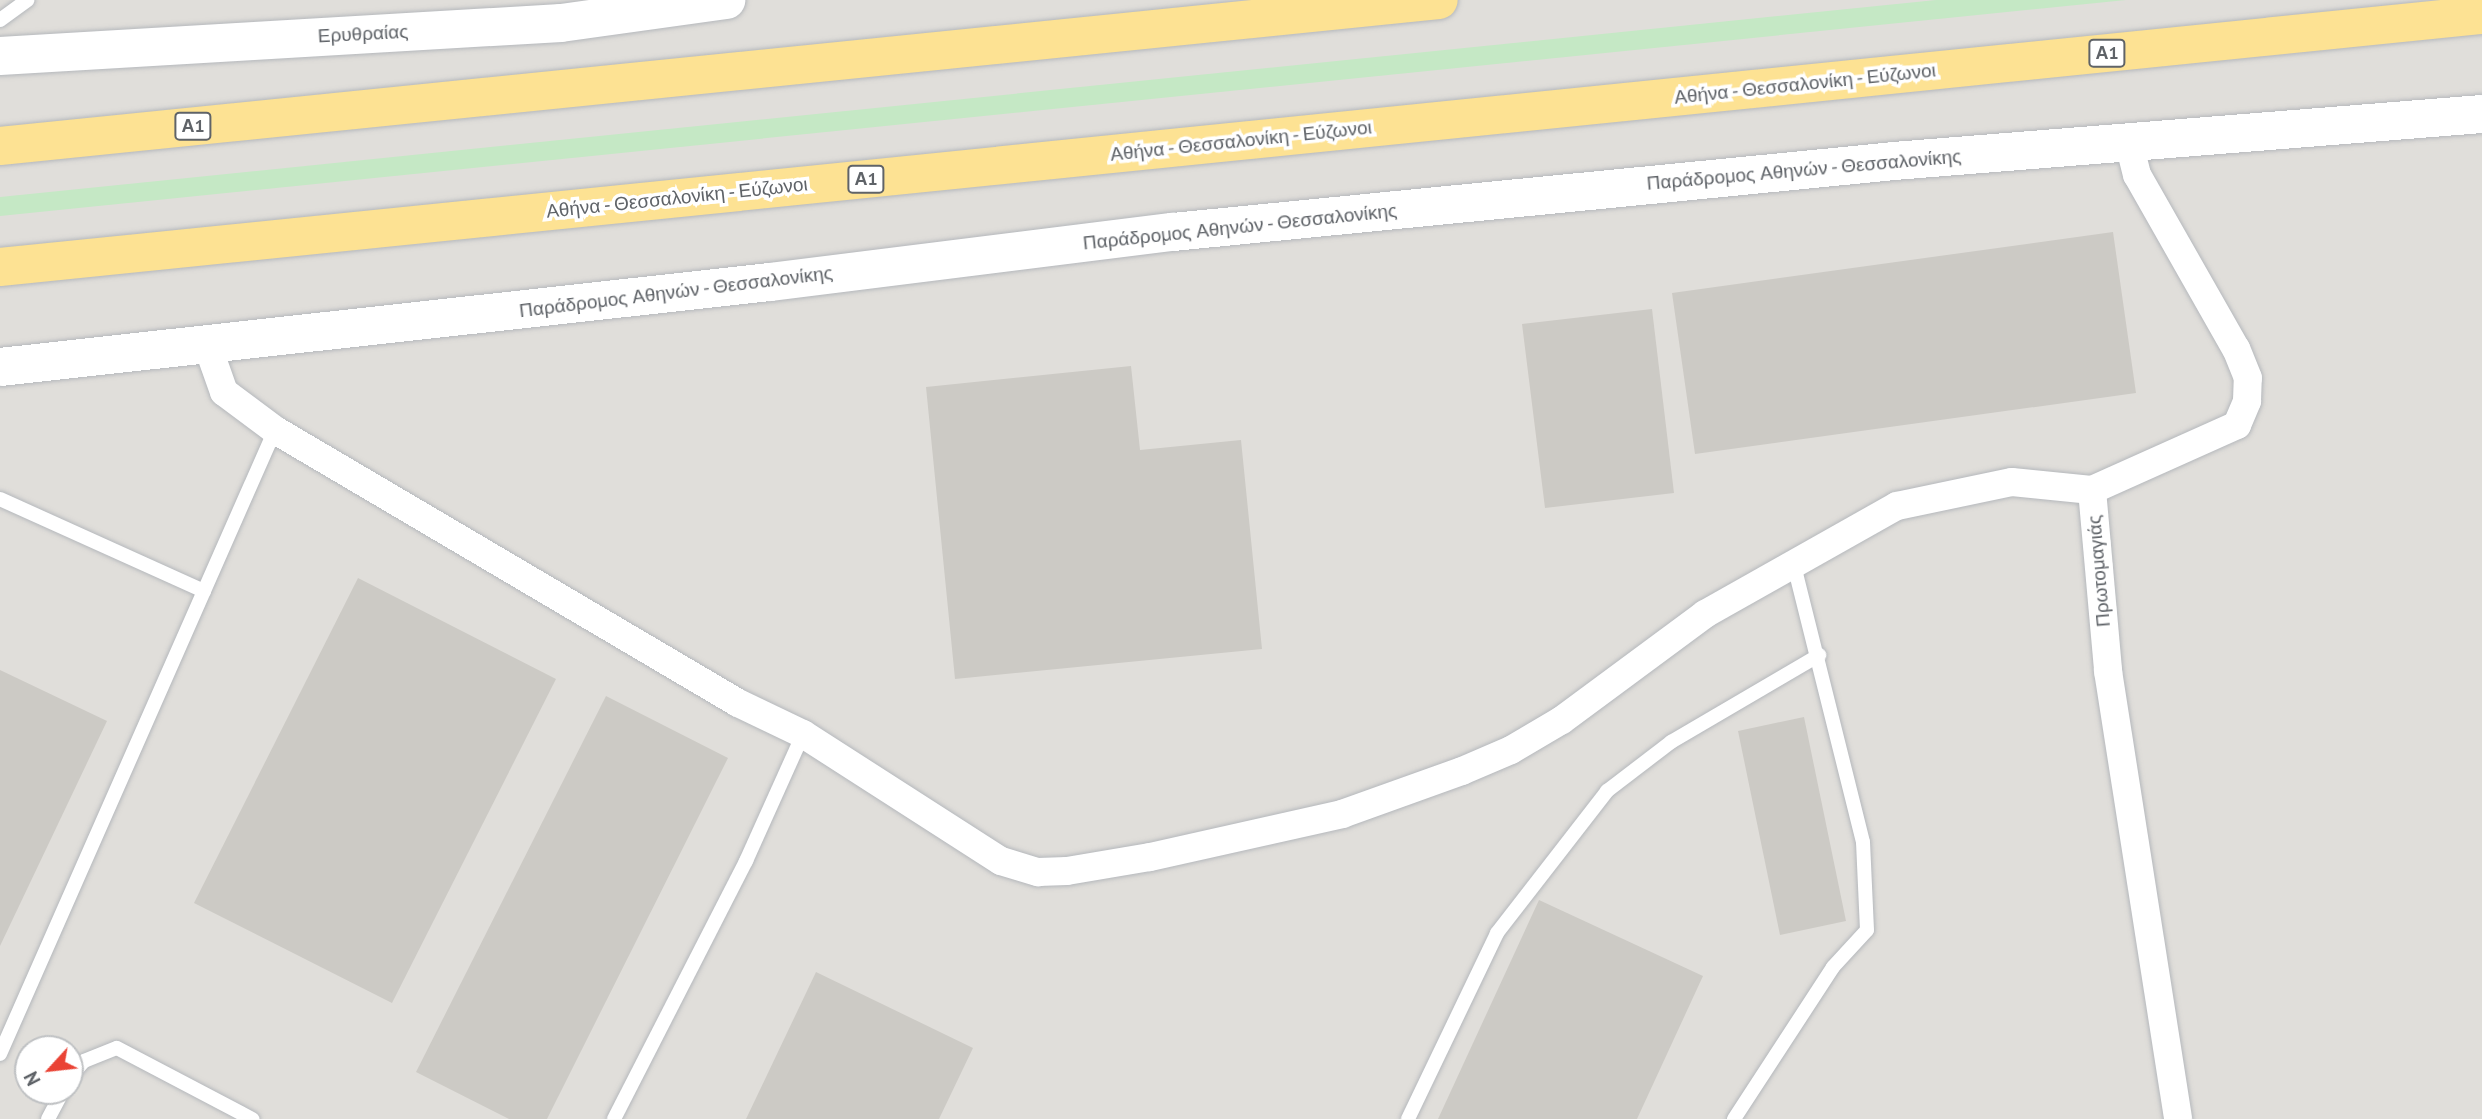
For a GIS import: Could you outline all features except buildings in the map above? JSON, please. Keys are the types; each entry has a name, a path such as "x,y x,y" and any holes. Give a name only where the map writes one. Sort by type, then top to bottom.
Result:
{"highway":[{"name":"Α1","path":"0,146 1439,0"},
{"name":"Αθήνα - Θεσσαλονίκη - Εύζωνοι","path":"0,267 2482,15"}],"main road":[{"name":"Ερυθραίας","path":"0,56 560,17 726,0"},
{"name":"Παράδρομος Αθηνών - Θεσσαλονίκης","path":"0,367 1173,232 1894,161 2482,114"}],"street":[{"name":"Πρωτομαγιάς","path":"2129,142 2137,175 2236,349 2248,377 2247,401 2237,425 2092,489 2108,671 2178,1119"},
{"path":"207,344 224,392 275,430 738,703 803,734 1001,861 1038,872 1150,858 1342,814 1511,750 1562,720 1705,614 1793,562 1897,506 2012,482 2092,489"}],"lane":[{"path":"0,20 28,0"},
{"path":"0,1054 275,430"},
{"path":"0,499 204,591"},
{"path":"1734,1119 1833,967 1867,930 1863,842 1819,655 1793,562"},
{"path":"1408,1119 1497,933 1607,791 1671,742 1819,655"},
{"path":"614,1119 746,861 803,734"},
{"path":"84,1061 117,1048 253,1119"}],"shaded area":[{"path":"0,0 2482,0 2482,1119 0,1119"}],"green space":[{"path":"1936,0 2126,0 0,216 0,197"}]}
